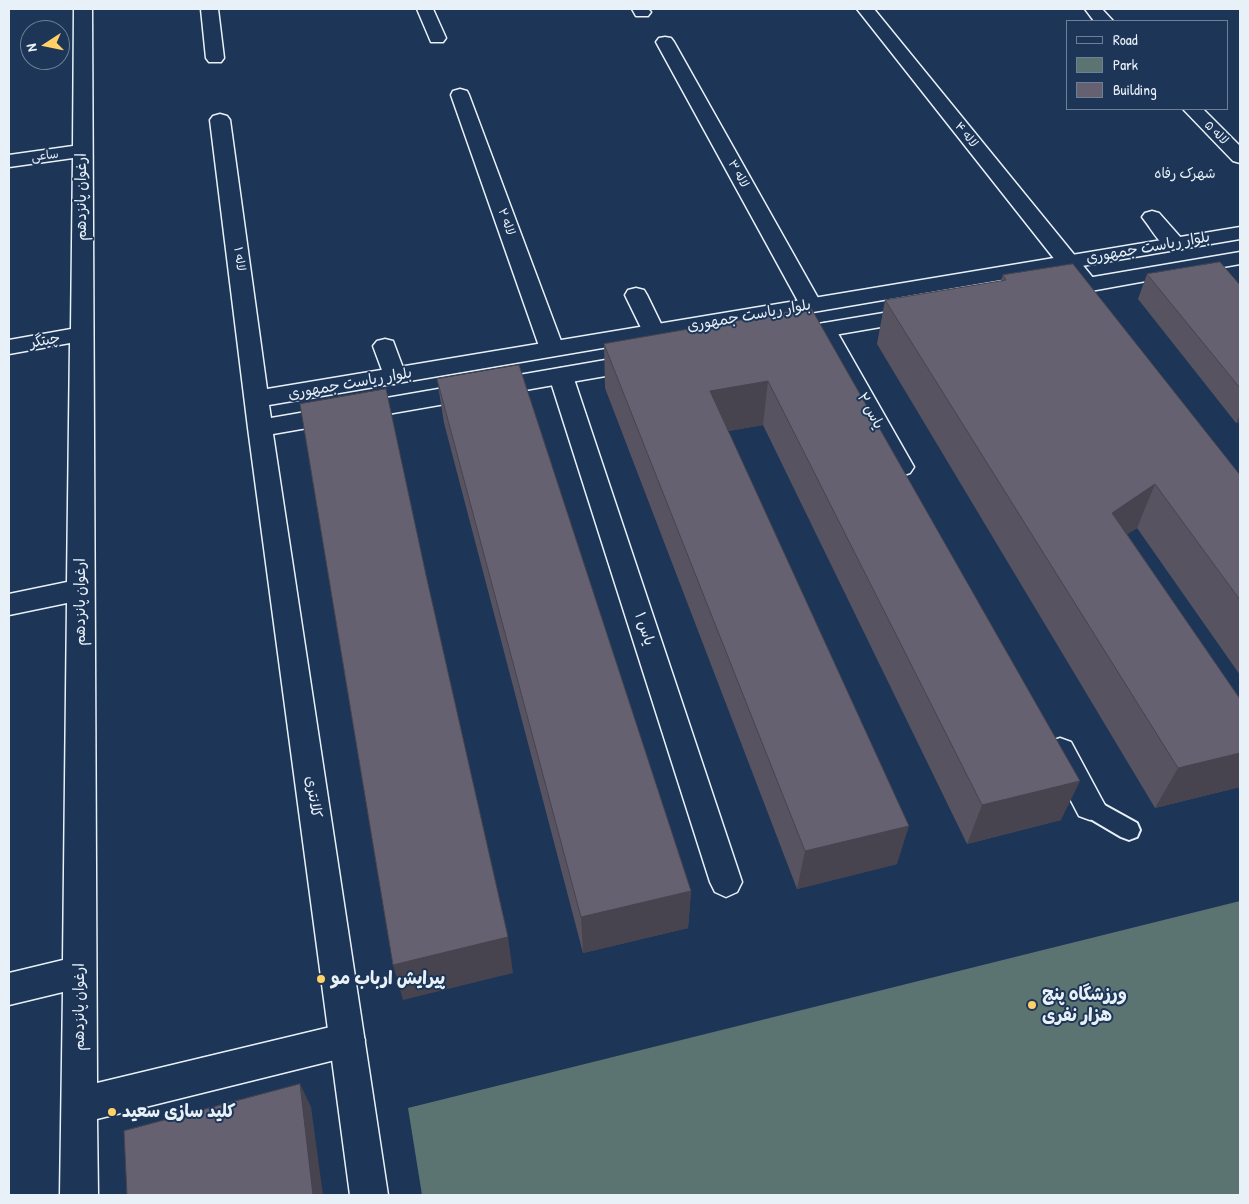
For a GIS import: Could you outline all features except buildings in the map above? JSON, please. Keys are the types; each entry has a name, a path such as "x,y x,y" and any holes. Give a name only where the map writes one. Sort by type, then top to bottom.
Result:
{"street":[{"name":"ارغوان پانزدهم","path":"79,1195 83,9"},
{"path":"209,9 215,58"},
{"path":"425,9 437,38"},
{"name":"لاله ۴","path":"865,9 1104,308"},
{"name":"لاله ۳","path":"665,42 812,305"},
{"name":"لاله ۲","path":"460,95 552,349"},
{"name":"لاله ۵","path":"1193,110 1240,158"},
{"name":"لاله ۱","path":"220,120 259,414"},
{"name":"ساعی","path":"9,161 82,151"},
{"path":"1152,217 1174,244"},
{"name":"بلوار ریاست جمهوری","path":"259,414 394,376 1240,232"},
{"path":"1122,253 1105,258 1104,262 1118,272 1139,275"},
{"name":"بلوار ریاست جمهوری","path":"1030,268 1052,269 1058,276 1058,282 1039,293 1240,258"},
{"path":"636,295 654,332"},
{"name":"بلوار ریاست جمهوری","path":"770,340 942,310"},
{"name":"یاس ۲","path":"825,330 912,486"},
{"name":"چیتگر","path":"9,347 82,334"},
{"path":"386,346 394,376"},
{"name":"بلوار ریاست جمهوری","path":"259,414 402,407 657,359"},
{"name":"یاس ۱","path":"561,376 726,882"},
{"name":"کلانتری","path":"259,414 369,1195"},
{"path":"9,604 81,590"},
{"path":"1047,729 1090,807"},
{"path":"9,988 80,972"},
{"path":"80,1105 347,1040"}],"lane":[{"path":"1090,807 1129,830"}],"green space":[{"name":"ورزشگاه پنج هزار نفری","path":"1240,901 1240,1195 422,1195 408,1108"}],"place":[{"name":"پیرایش ارباب مو","path":"321,979"},
{"name":"ورزشگاه پنج هزار نفری","path":"1032,1005"},
{"name":"کلید سازی سعید","path":"112,1112"}],"district":[{"name":"شهرک رفاه","path":"1185,174"}]}
